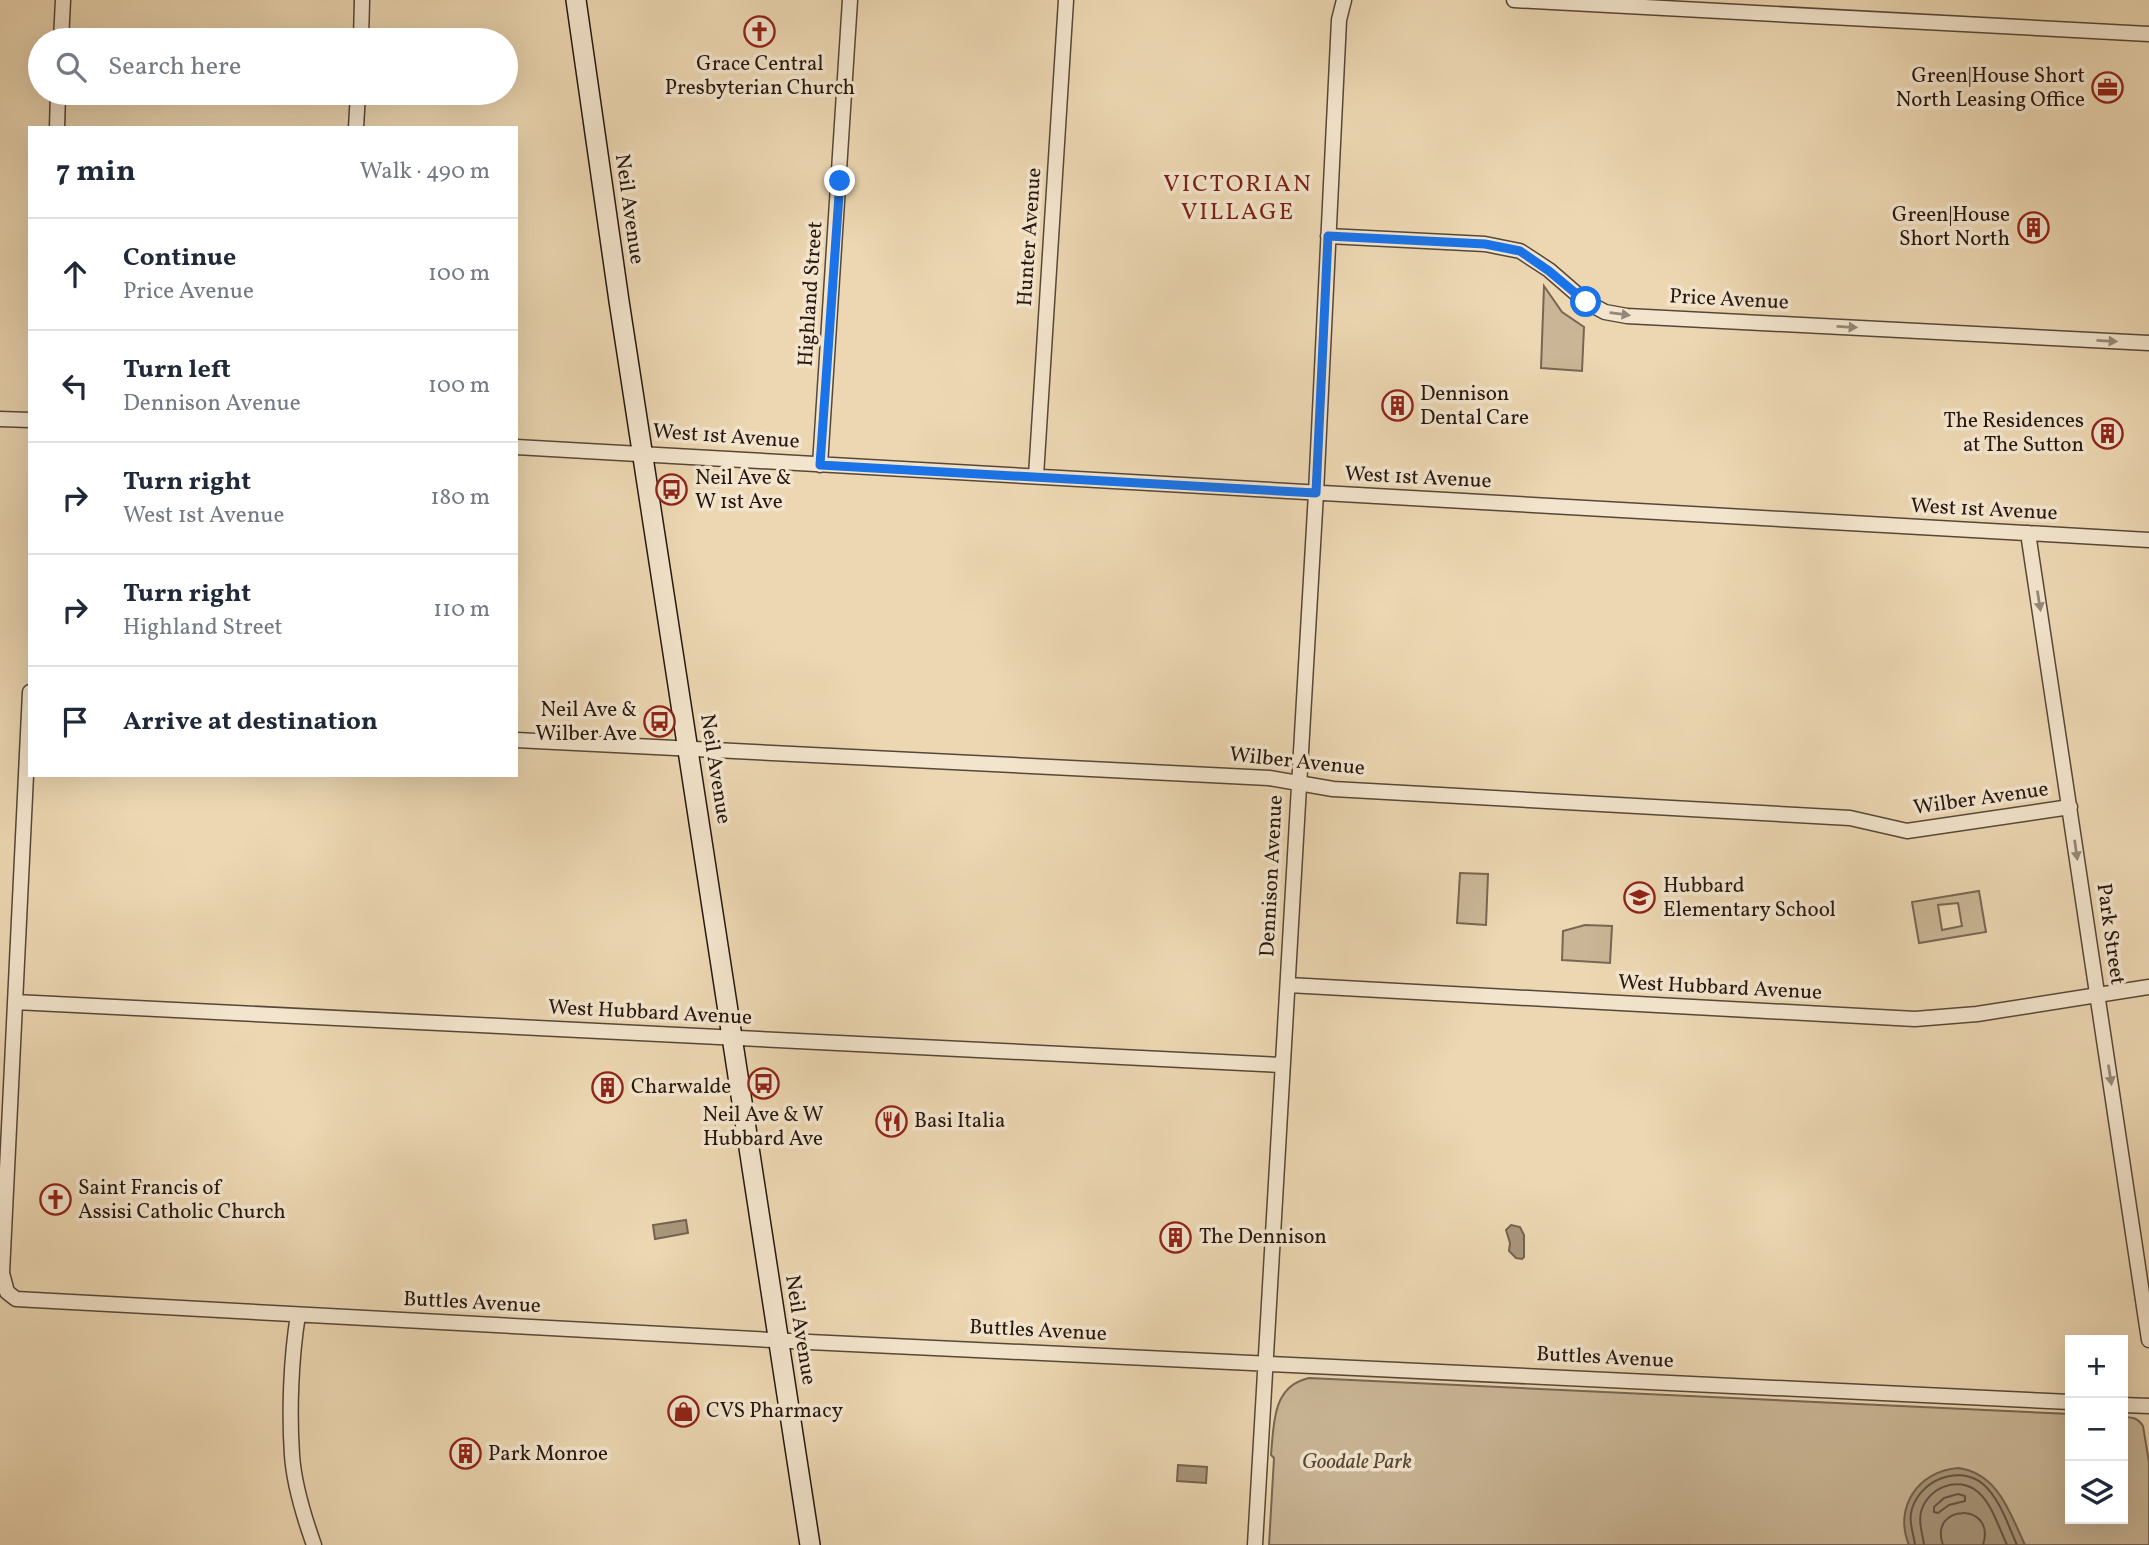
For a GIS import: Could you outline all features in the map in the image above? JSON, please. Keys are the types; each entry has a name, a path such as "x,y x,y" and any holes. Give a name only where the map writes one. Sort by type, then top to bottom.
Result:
{"street":[{"path":"62,28 63,0"},
{"path":"361,28 362,0"},
{"name":"Neil Avenue","path":"576,0 810,1545"},
{"name":"Highland Street","path":"820,465 850,0"},
{"name":"Hunter Avenue","path":"1036,476 1066,0"},
{"name":"Dennison Avenue","path":"1255,1545 1316,493 1339,20 1344,0"},
{"path":"1514,0 2149,34"},
{"path":"57,126 58,105"},
{"path":"356,126 357,105"},
{"name":"Price Avenue","path":"1328,236 1485,244 1520,251 1586,302 1605,312 1626,316 2149,343"},
{"path":"0,419 28,420"},
{"name":"West 1st Avenue","path":"518,446 2149,540"},
{"name":"Park Street","path":"2028,533 2149,1340"},
{"path":"15,1002 28,736"},
{"name":"Wilber Avenue","path":"518,740 1269,778 1346,790 1850,818 1907,831 2070,807"},
{"name":"West Hubbard Avenue","path":"1288,985 1915,1019 1977,1014 2149,988"},
{"name":"West Hubbard Avenue","path":"15,1002 1282,1065"},
{"name":"Buttles Avenue","path":"15,1002 2,1273 7,1292 16,1299 779,1340 2065,1402"},
{"path":"298,1315 293,1354 292,1455 306,1523 314,1545"},
{"path":"2128,1405 2149,1406"}],"green space":[{"path":"1544,286 1562,312 1584,327 1582,371 1541,368"},
{"path":"1460,873 1488,874 1486,925 1457,923"},
{"path":"1979,891 1986,932 1919,943 1912,902","holes":["1958,903 1962,926 1942,930 1938,905"]},
{"path":"1585,925 1612,926 1610,963 1562,960 1563,931"},
{"name":"Goodale Park","path":"1309,1378 2065,1414 2065,1524 2128,1524 2128,1418 2132,1418 2143,1426 2149,1462 2149,1545 1269,1545 1274,1458 1271,1455 1275,1419 1282,1398 1297,1382"}],"water":[{"path":"686,1220 688,1233 655,1239 653,1225"},
{"path":"1511,1225 1520,1227 1524,1235 1522,1259 1516,1258 1509,1251 1510,1243 1506,1230"},
{"path":"1178,1465 1207,1467 1206,1483 1177,1481"},
{"path":"1958,1468 1972,1471 1993,1486 2008,1508 2025,1545 1909,1545 1904,1517 1913,1493 1932,1476"}],"place":[{"name":"Grace Central Presbyterian Church","path":"760,32"},
{"name":"Green|House Short North Leasing Office","path":"2108,88"},
{"name":"Green|House Short North","path":"2033,227"},
{"name":"Dennison Dental Care","path":"1397,406"},
{"name":"The Residences at The Sutton","path":"2107,433"},
{"name":"Neil Ave & W 1st Ave","path":"672,490"},
{"name":"Neil Ave & Wilber Ave","path":"660,722"},
{"name":"Hubbard Elementary School","path":"1640,898"},
{"name":"Neil Ave & W Hubbard Ave","path":"763,1083"},
{"name":"Charwalde","path":"608,1087"},
{"name":"Basi Italia","path":"891,1121"},
{"name":"Saint Francis of Assisi Catholic Church","path":"55,1200"},
{"name":"The Dennison","path":"1176,1237"},
{"name":"CVS Pharmacy","path":"683,1411"},
{"name":"Park Monroe","path":"465,1454"}],"district":[{"name":"VICTORIAN VILLAGE","path":"1238,199"}],"route":[{"path":"840,181 820,465 1316,493 1328,236 1485,244 1520,251 1586,302"}]}
